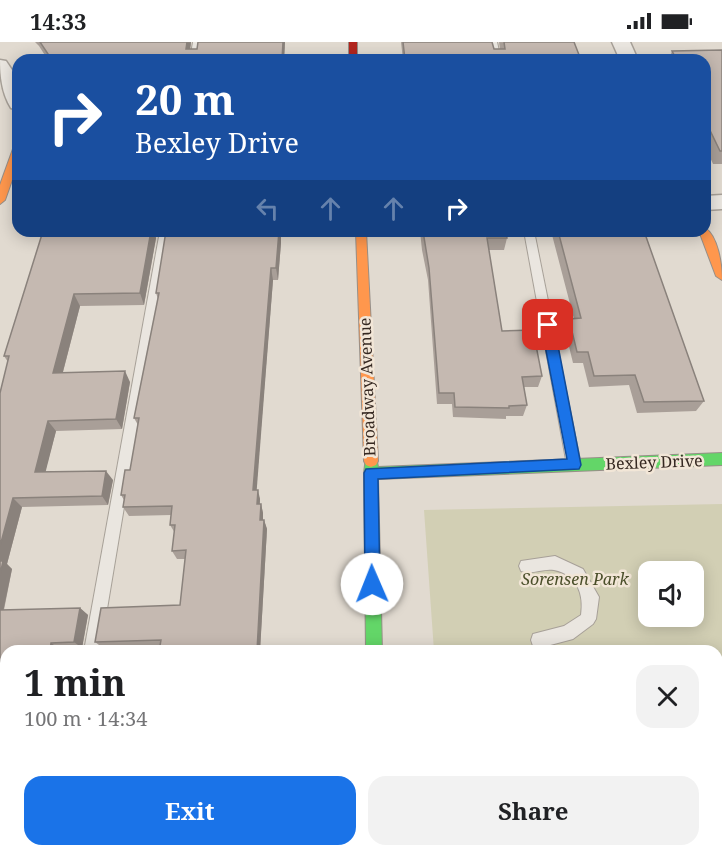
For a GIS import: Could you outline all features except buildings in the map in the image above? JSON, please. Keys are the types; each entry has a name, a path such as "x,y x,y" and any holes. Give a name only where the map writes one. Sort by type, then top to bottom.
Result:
{"street":[{"path":"0,65 12,84"},
{"path":"0,200 12,166"},
{"name":"Broadway Avenue","path":"361,237 371,473 374,645"},
{"path":"706,237 722,276"},
{"name":"Bexley Drive","path":"371,473 722,459"}],"lane":[{"path":"93,645 164,237"},
{"path":"531,237 574,465"},
{"path":"526,566 555,563 578,574 591,597 588,619 567,633 539,640"}],"green space":[{"name":"Sorensen Park","path":"722,504 722,645 434,645 424,510"}],"traffic: fast":[{"path":"371,473 722,459"},
{"path":"371,461 374,645"}],"traffic: slow":[{"path":"0,200 12,166"},
{"path":"361,237 371,461"},
{"path":"706,237 722,276"}],"traffic: jam":[{"path":"353,42 353,54"}],"route":[{"path":"372,584 371,473 574,465 548,325"}]}
